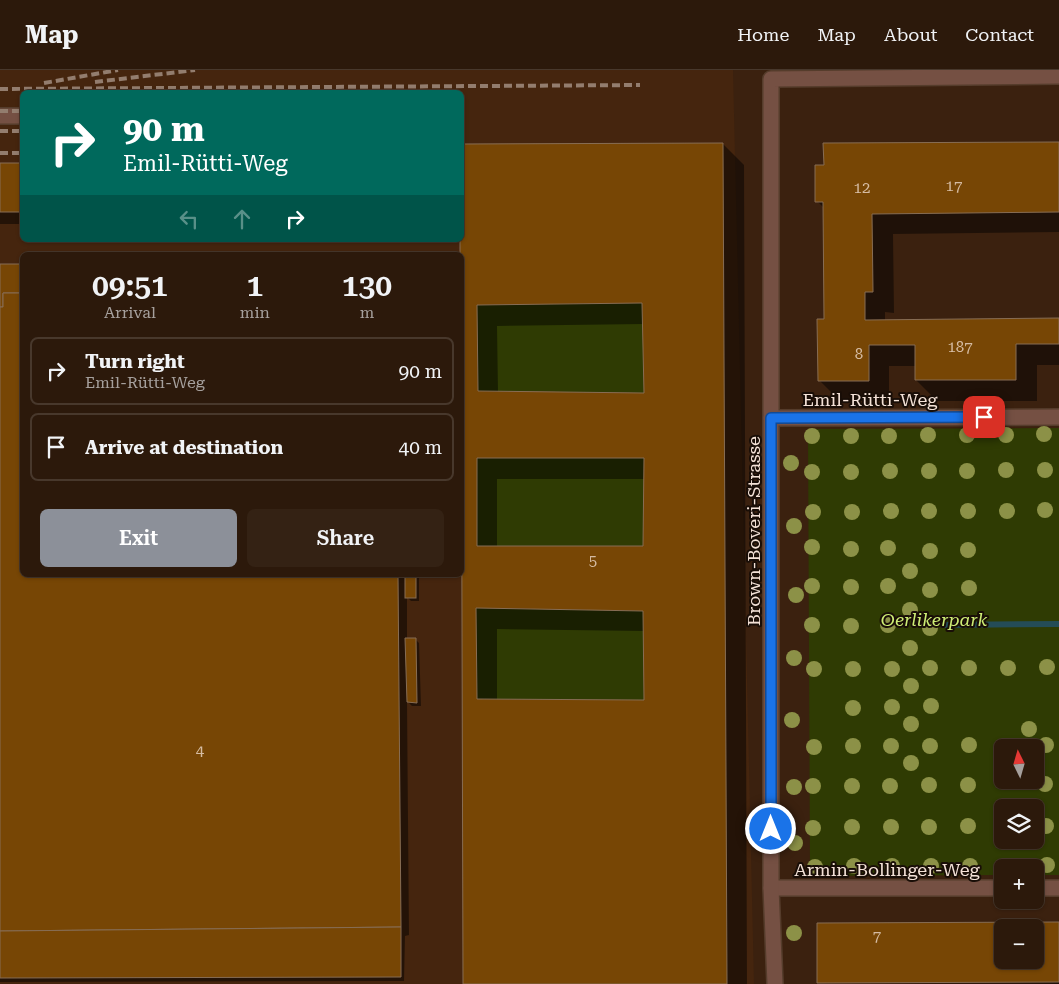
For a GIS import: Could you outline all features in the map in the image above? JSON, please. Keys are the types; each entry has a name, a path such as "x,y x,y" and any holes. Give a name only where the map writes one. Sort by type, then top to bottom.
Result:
{"street":[{"name":"Brown-Boveri-Strasse","path":"775,984 771,888 771,79 1059,76"},
{"path":"0,116 20,116"},
{"name":"Emil-Rütti-Weg","path":"771,418 1059,417"},
{"name":"Armin-Bollinger-Weg","path":"771,888 994,888"},
{"path":"1044,888 1059,888"}],"shaded area":[{"path":"0,70 733,70 754,984 0,984"}],"green space":[{"path":"642,303 644,393 478,391 477,305"},
{"name":"Oerlikerpark","path":"1059,428 1059,875 1044,875 1044,859 994,859 994,875 810,876 808,429"},
{"path":"477,458 644,458 643,546 477,546"},
{"path":"476,608 643,611 644,700 477,699"}],"water":[{"path":"1059,621 1059,627 941,628 941,622"}],"building":[{"path":"1059,142 1059,212 872,214 873,292 865,292 865,320 1059,318 1059,344 1016,344 1016,380 915,380 915,345 869,345 869,381 818,381 817,319 824,319 823,202 815,202 815,165 824,165 823,143"},
{"path":"723,143 727,984 463,984 462,577 464,577 464,252 460,252 460,242 464,242 464,144","holes":["642,303 644,393 478,391 477,305","477,458 644,458 643,546 477,546","476,608 643,611 644,700 477,699"]},
{"path":"0,163 20,163 20,212 0,212"},
{"path":"0,264 20,264 20,293 3,293 3,307 0,307"},
{"path":"3,293 20,293 20,577 398,577 401,927 0,931 0,307 3,307"},
{"path":"405,577 416,577 416,598 405,598"},
{"path":"405,638 416,638 417,703 407,702"},
{"path":"994,922 994,969 1044,969 1044,922 1059,922 1059,982 817,983 817,923"},
{"path":"401,927 401,977 0,978 0,931"}],"railway":[{"path":"44,83 118,70"},
{"path":"95,82 195,70"},
{"path":"0,89 640,85"},
{"path":"0,111 20,111"},
{"path":"0,131 20,131"},
{"path":"0,153 20,153"}],"route":[{"path":"771,829 771,418 984,417"}]}
